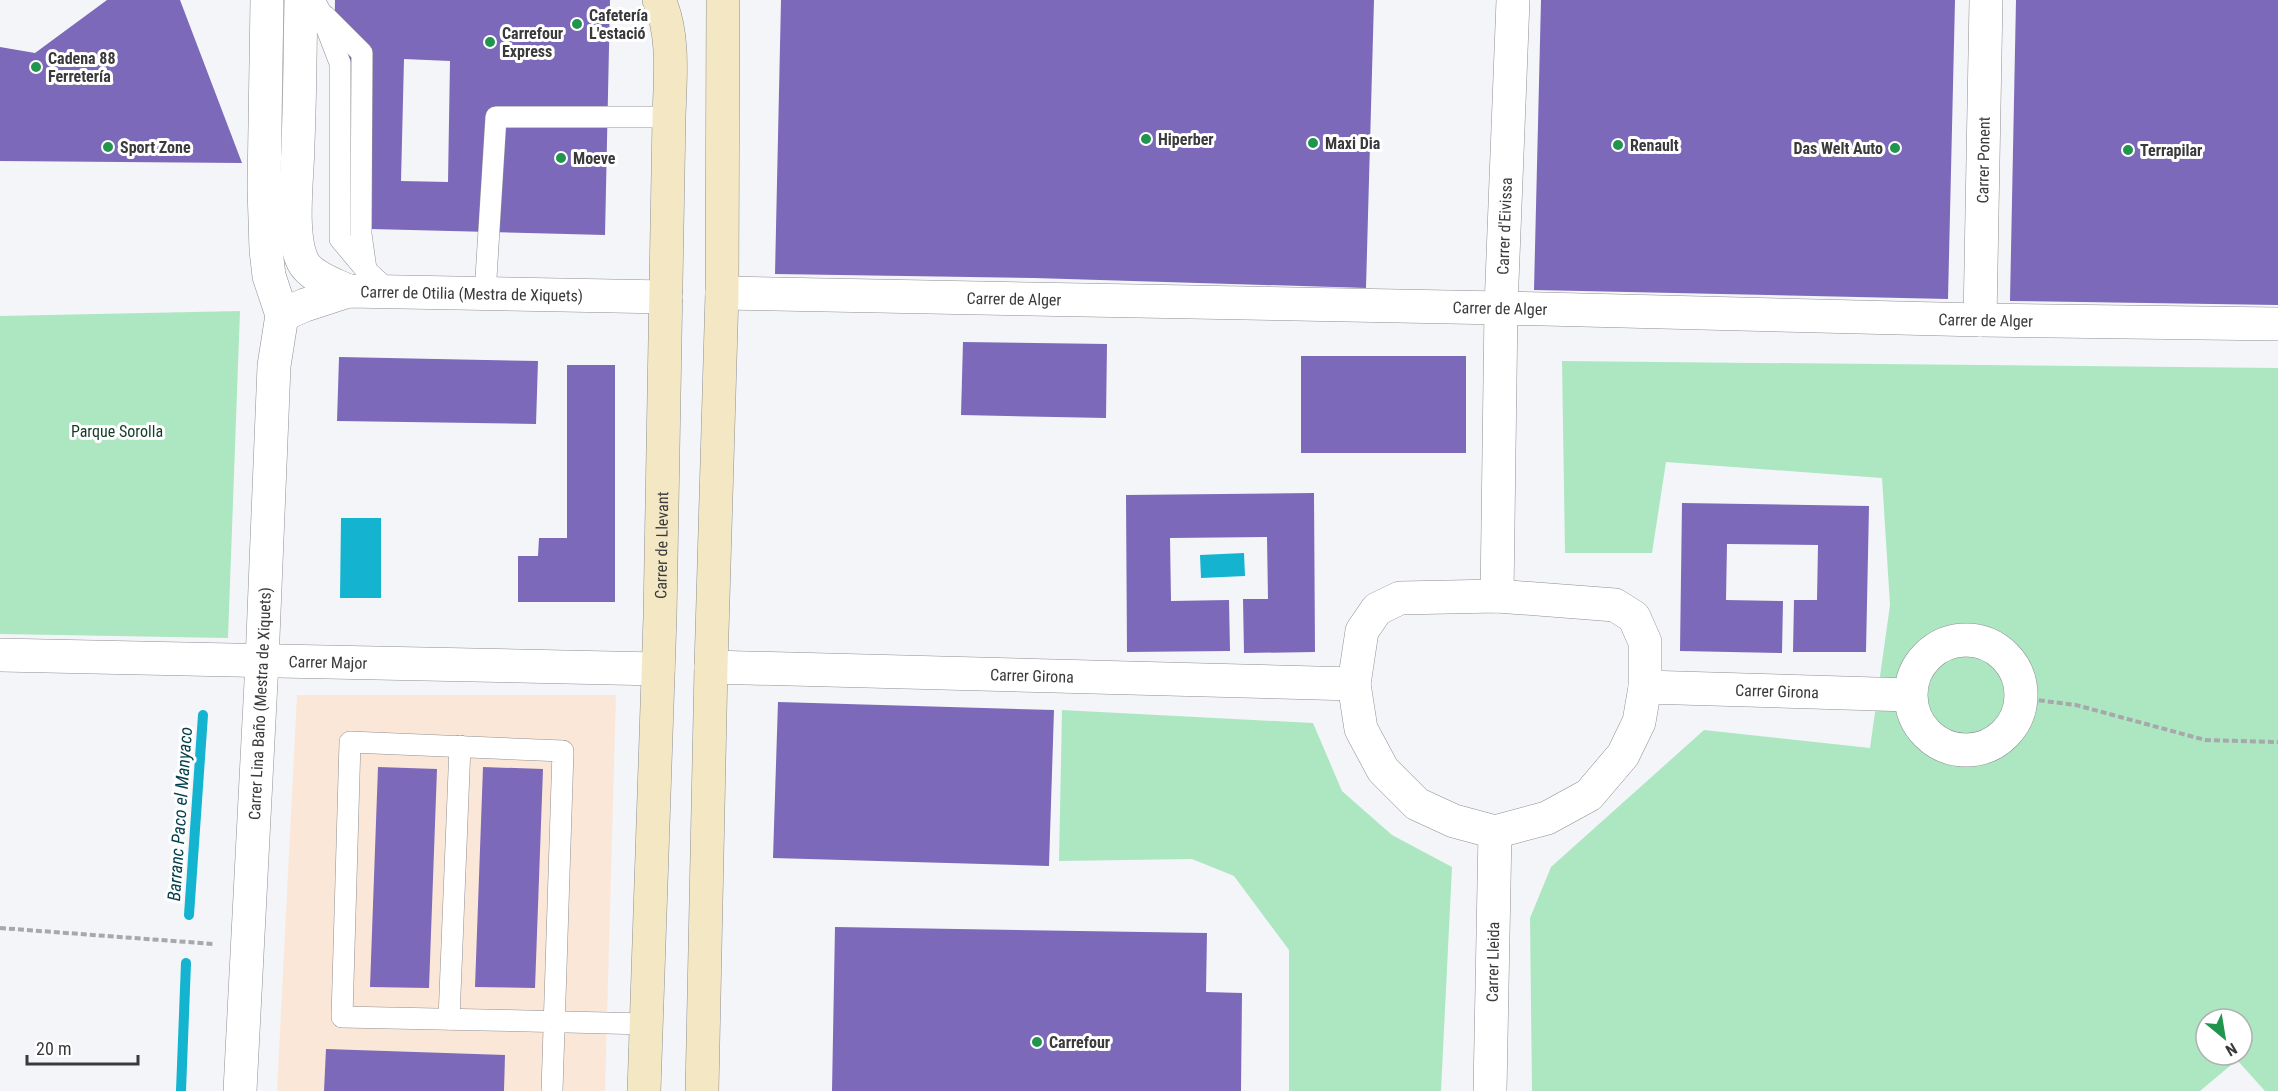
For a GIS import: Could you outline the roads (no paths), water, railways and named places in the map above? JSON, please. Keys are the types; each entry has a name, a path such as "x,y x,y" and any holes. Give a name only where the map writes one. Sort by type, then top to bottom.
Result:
{"main road":[{"name":"Carrer de Llevant","path":"644,1091 658,669 670,57 664,12 659,0"},
{"path":"702,1091 722,293 723,0"}],"street":[{"path":"267,0 264,188 266,250 268,276 282,315"},
{"name":"Carrer d'Eivissa","path":"1497,596 1501,308 1513,0"},
{"name":"Carrer Ponent","path":"1980,320 1986,0"},
{"path":"312,4 294,200 298,245 303,262 315,274 357,280"},
{"name":"Carrer de Otilia (Mestra de Xiquets)","path":"282,315 357,280 390,292 666,297"},
{"name":"Carrer de Alger","path":"722,293 1980,320 2278,324"},
{"name":"Carrer Lina Baño (Mestra de Xiquets)","path":"240,1091 262,662 274,366 282,315"},
{"path":"1497,596 1615,605 1634,617 1645,642 1645,687 1639,722 1623,755 1589,795 1547,818 1495,832 1454,821 1417,804 1383,770 1361,729 1354,684 1362,631 1377,609 1400,598 1497,596"},
{"path":"1968,640 1985,643 2001,652 2012,665 2020,681 2021,698 2017,717 2006,733 1991,744 1973,750 1954,749 1937,742 1922,730 1914,714 1910,695 1914,678 1922,662 1928,656 1950,642 1968,640"},
{"name":"Carrer Major","path":"0,656 658,669"},
{"name":"Carrer Girona","path":"711,668 1354,684"},
{"name":"Carrer Girona","path":"1645,687 1910,695"},
{"name":"Carrer Lleida","path":"1490,1091 1495,832"}],"lane":[{"path":"312,4 362,53 361,234 357,280"},
{"path":"485,294 496,117 669,117"},
{"path":"552,1091 554,1021 563,751 350,742 342,1017 554,1021 646,1024"},
{"path":"449,1019 460,746"}],"water":[{"path":"341,518 381,518 381,598 340,598"},
{"path":"1244,553 1245,576 1201,578 1200,555"}],"waterway":[{"name":"Barranc Paco el Manyaco","path":"189,915 203,715"},
{"name":"Barranc Paco el Manyaco","path":"181,1091 186,963"}],"place":[{"name":"Cafetería L'estació","path":"577,24"},
{"name":"Carrefour Express","path":"490,42"},
{"name":"Cadena 88 Ferretería","path":"36,67"},
{"name":"Hiperber","path":"1146,139"},
{"name":"Maxi Dia","path":"1313,143"},
{"name":"Renault","path":"1618,145"},
{"name":"Sport Zone","path":"108,147"},
{"name":"Das Welt Auto","path":"1895,148"},
{"name":"Terrapilar","path":"2128,150"},
{"name":"Moeve","path":"561,158"},
{"name":"Carrefour","path":"1037,1042"}],"park label":[{"name":"Parque Sorolla","path":"117,431"}]}
